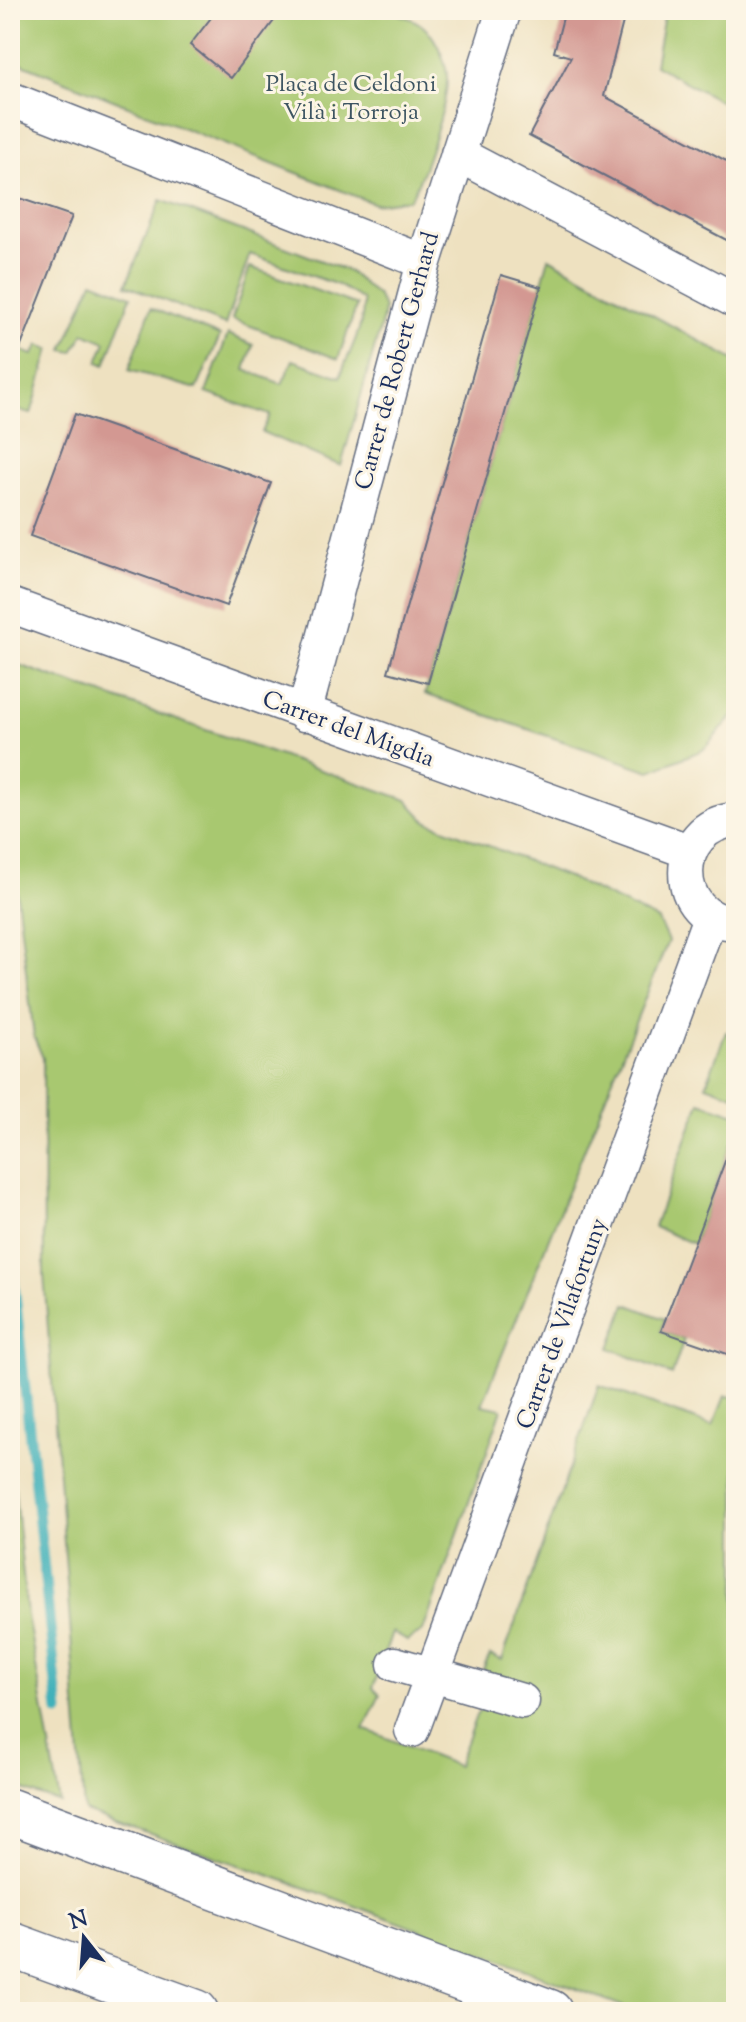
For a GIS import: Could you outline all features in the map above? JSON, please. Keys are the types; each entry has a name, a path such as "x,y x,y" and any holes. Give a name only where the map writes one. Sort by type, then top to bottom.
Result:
{"main road":[{"path":"10,1811 550,2012"},
{"path":"10,1944 196,2012"}],"street":[{"name":"Carrer de Robert Gerhard","path":"304,714 424,262 501,11"},
{"path":"10,99 424,262"},
{"path":"458,154 736,301"},
{"name":"Carrer del Migdia","path":"10,605 688,851"},
{"path":"723,920 690,895 685,881 688,851 710,826 736,820"},
{"name":"Carrer de Vilafortuny","path":"412,1730 723,920"},
{"path":"395,1664 522,1701"}],"green space":[{"name":"Plaça de Celdoni Vilà i Torroja","path":"10,10 387,10 418,23 434,39 444,60 446,92 427,159 410,199 375,204 10,59"},
{"path":"665,10 736,10 736,110 655,65"},
{"path":"161,200 348,271 377,295 384,308 383,318 341,466 262,432 270,415 206,393 228,334 253,345 245,370 282,384 293,360 340,377 359,329 363,300 338,285 250,254 225,325 126,285"},
{"path":"549,258 736,361 736,713 703,750 650,771 425,694"},
{"path":"250,267 357,305 338,359 232,319"},
{"path":"93,281 131,296 105,365 98,362 106,342 84,333 73,352 63,350"},
{"path":"151,308 220,336 197,389 129,370"},
{"path":"39,345 50,349 31,414 10,408 10,346 33,355"},
{"path":"10,662 407,800 426,821 570,878 658,920 668,941 482,1405 502,1409 423,1631 407,1641 392,1632 373,1688 380,1695 364,1729 457,1766 479,1711 495,1707 495,1676 483,1670 490,1655 502,1660 599,1385 713,1426 725,1396 736,1397 736,2012 638,2012 326,1895 84,1811 44,1275 43,1058 34,1037 10,837"},
{"path":"726,1032 736,1035 736,1096 706,1085"},
{"path":"700,1102 736,1114 736,1132 694,1244 654,1227"},
{"path":"626,1304 665,1319 661,1331 684,1339 672,1375 610,1348"},
{"path":"10,1444 27,1615 60,1803 10,1785"}],"building":[{"path":"217,10 282,10 231,78 190,45"},
{"path":"565,10 626,10 604,96 736,166 736,245 529,136 571,57 554,52"},
{"path":"10,195 72,216 12,369 10,369"},
{"path":"501,275 541,287 428,683 388,672"},
{"path":"75,414 271,483 226,606 30,536"},
{"path":"733,1140 736,1140 736,1357 661,1331"}],"waterway":[{"path":"10,1247 59,1712"}]}
